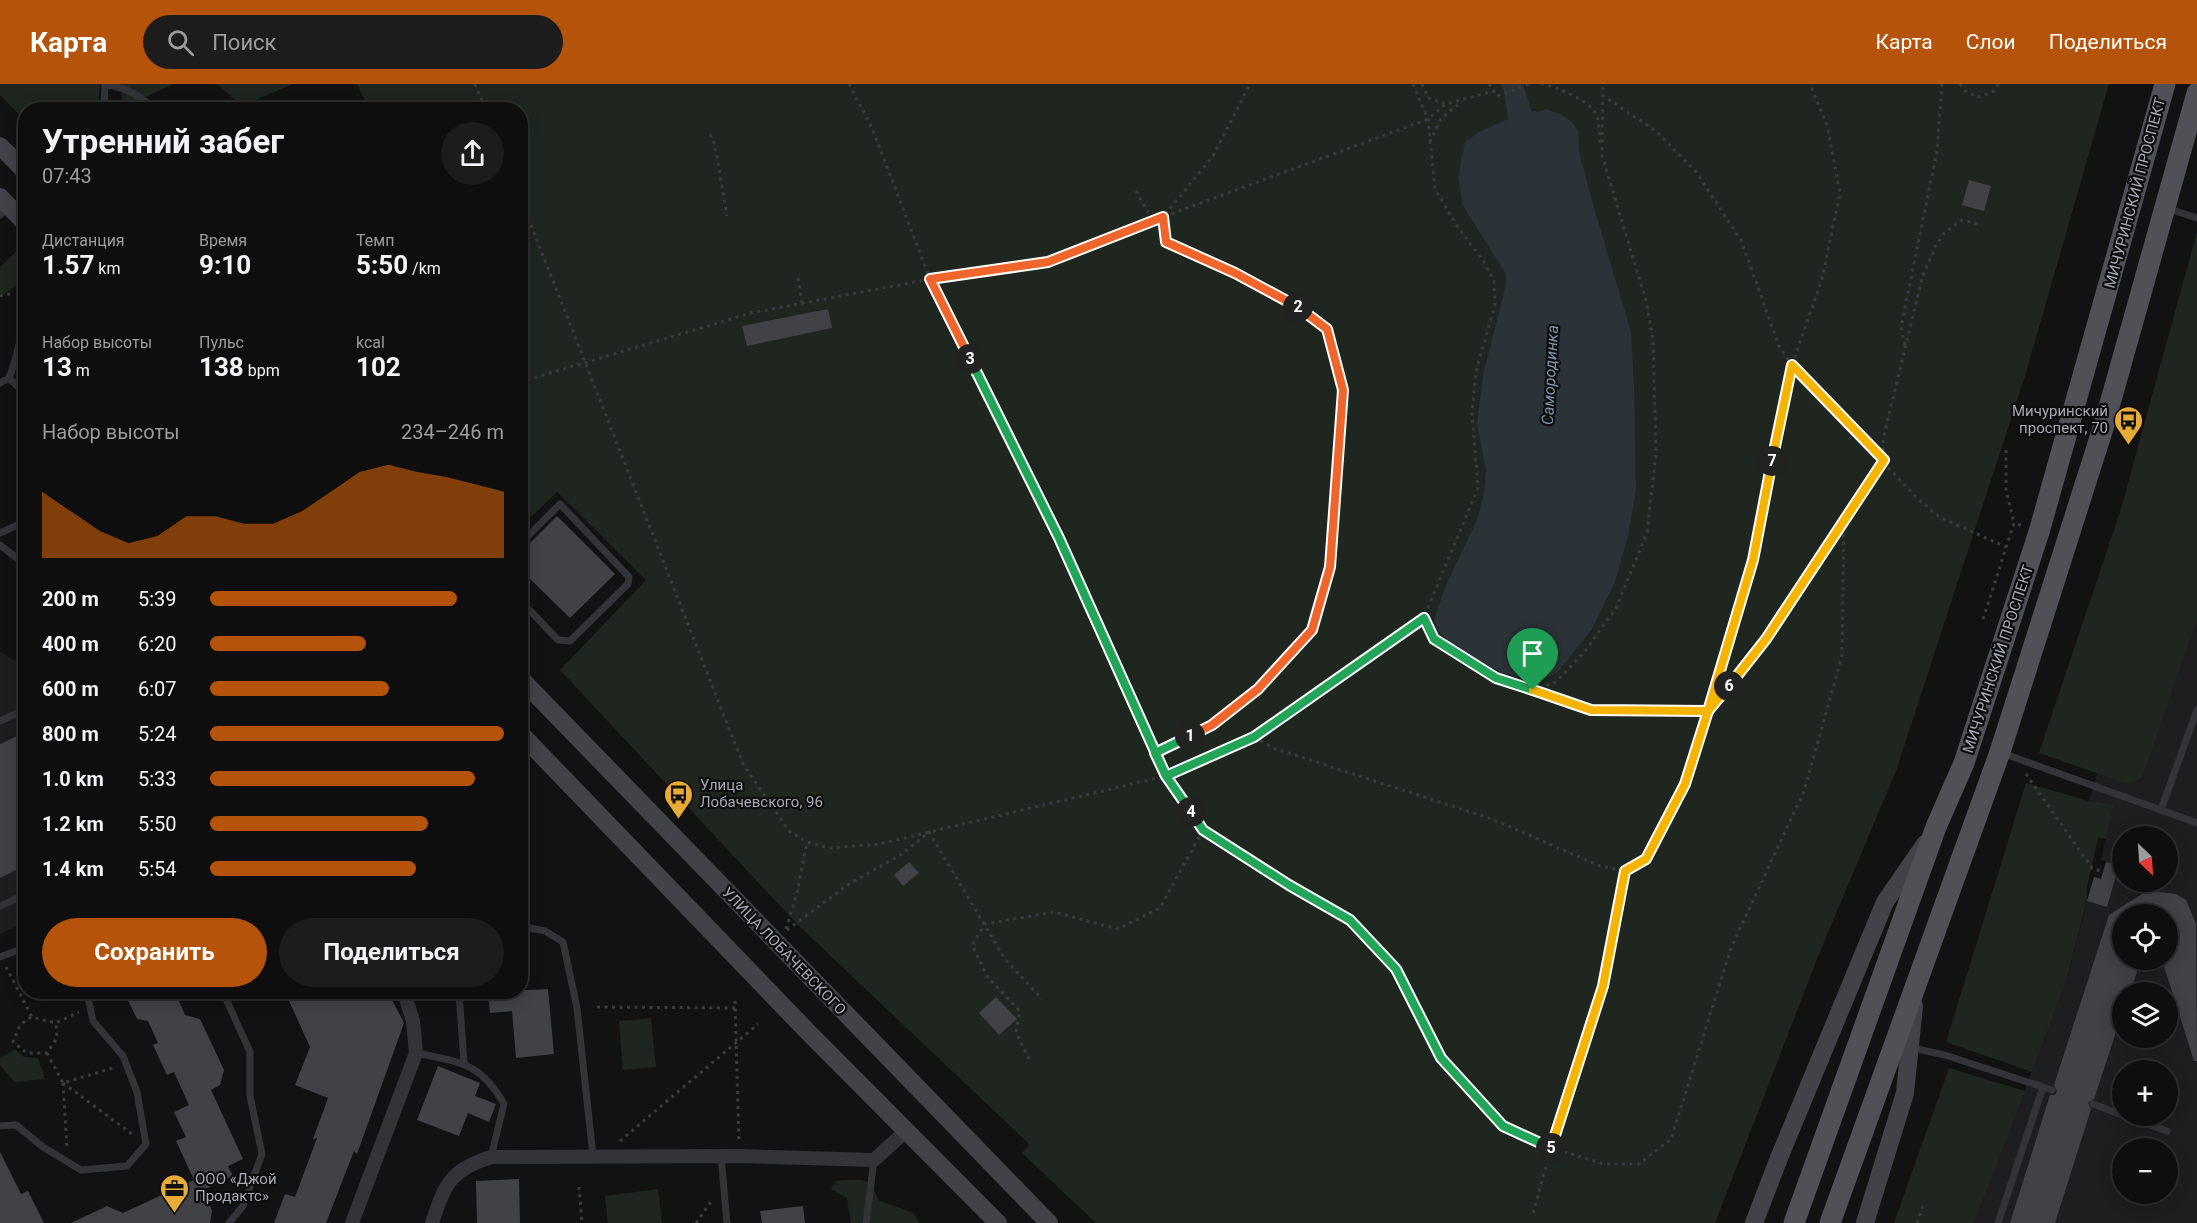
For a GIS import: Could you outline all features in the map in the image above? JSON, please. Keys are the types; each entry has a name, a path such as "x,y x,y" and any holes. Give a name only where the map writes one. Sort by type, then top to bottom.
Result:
{"main road":[{"name":"МИЧУРИНСКИЙ ПРОСПЕКТ","path":"1794,1223 1936,827 1964,763 2039,532 2165,84"},
{"name":"МИЧУРИНСКИЙ ПРОСПЕКТ","path":"1830,1223 2000,752 2104,425 2164,207 2187,139 2197,93"},
{"path":"0,146 18,164"},
{"path":"3,206 18,218"},
{"name":"УЛИЦА ЛОБАЧЕВСКОГО","path":"528,686 1049,1223"},
{"path":"528,742 807,1032 998,1223"},
{"path":"1754,1223 1885,902 1936,827"},
{"path":"1865,1223 1905,1093 1916,984"}],"street":[{"path":"352,1223 416,1053 413,1021 406,999"},
{"path":"432,1223 442,1192 454,1174 471,1163 491,1157 739,1156 873,1160 907,1130"}],"lane":[{"path":"104,102 105,85 117,86 147,102"},
{"path":"2164,207 2197,218"},
{"path":"0,383 9,378 18,356"},
{"path":"9,378 18,387"},
{"path":"528,536 560,504 629,577 628,584 570,641 558,640 528,608"},
{"path":"0,533 18,525"},
{"path":"0,545 18,560"},
{"path":"2161,810 2197,710"},
{"path":"0,721 18,713"},
{"path":"2000,752 2197,823"},
{"path":"0,906 18,898"},
{"path":"528,928 545,931 563,942 577,1008 598,1156"},
{"path":"1,957 18,950"},
{"path":"0,1126 16,1125 43,1147 81,1170 127,1166 146,1144 137,1092 123,1056 93,1021 88,999"},
{"path":"226,999 250,1052 250,1096 262,1154 243,1206 229,1223"},
{"path":"459,999 464,1063"},
{"path":"1910,1047 1945,1055 2052,1090"},
{"path":"416,1053 464,1063 493,1084 504,1104 491,1157"},
{"path":"1998,1223 2043,1087"},
{"path":"2093,1104 2112,1111"},
{"path":"2154,1126 2167,1131"},
{"path":"721,1156 728,1223"},
{"path":"866,1223 873,1160"}],"path":[{"path":"475,84 483,102"},
{"path":"849,84 872,128 930,279 1059,538 1166,776 1203,830 1289,885 1350,920 1396,969 1441,1058 1503,1126 1551,1148 1604,1164 1639,1164 1671,1139 1731,948 1804,791 1842,656 1844,520"},
{"path":"1155,753 1212,725 1258,689 1312,630 1330,567 1343,390 1327,329 1287,299 1166,242 1163,217 1214,156 1250,84"},
{"path":"528,217 743,764 789,831 807,842 830,848 879,844 1166,776 1254,737 1424,618 1478,488 1478,464 1472,413 1476,371 1495,305 1494,281 1484,262 1457,226 1435,189 1428,119 1413,84"},
{"path":"1422,84 1428,98 1446,104"},
{"path":"1489,84 1497,96 1529,84"},
{"path":"1533,690 1556,682 1586,650 1616,608 1647,532 1656,454 1653,339 1646,301 1602,155 1596,114 1583,101 1555,86 1541,84"},
{"path":"1602,155 1603,84"},
{"path":"1254,737 1273,748 1492,819 1600,866 1625,871 1646,859 1685,784 1708,711 1753,560 1792,365 1822,279 1840,193 1827,125 1810,84"},
{"path":"1905,347 1901,327 1937,151 1942,84"},
{"path":"1960,84 1965,91 1979,97 1994,91 1998,84"},
{"path":"528,380 751,313 930,279 1048,262 1428,119 1446,104 1494,92"},
{"path":"1602,95 1656,131 1696,172 1741,240 1779,346 1792,365 1884,460 1917,498 1939,517 2006,547"},
{"path":"1429,143 1441,119 1463,100"},
{"path":"710,134 715,145 727,216"},
{"path":"1136,191 1153,221"},
{"path":"1708,711 1766,639 1884,460 1883,440 1922,278 1935,247 1944,233 1962,220 1979,224"},
{"path":"798,278 802,303"},
{"path":"2006,450 2006,490 2014,523"},
{"path":"1424,618 1434,639 1496,678 1591,710 1708,711"},
{"path":"2024,770 2092,868 2103,872"},
{"path":"984,924 1054,912 1118,929 1160,908 1203,830"},
{"path":"807,842 797,893 786,931 849,884 902,854 929,832"},
{"path":"929,832 1005,959 1042,999"},
{"path":"1533,1213 1551,1148 1603,986 1625,871"},
{"path":"984,924 972,945 988,978 1020,1011 1016,1032 1029,1059"},
{"path":"1,957 18,990"},
{"path":"23,999 32,1017"},
{"path":"735,1001 739,1156"},
{"path":"47,1053 27,1053 13,1042 20,1025 32,1017 56,1023 90,1007"},
{"path":"597,1007 736,1008"},
{"path":"47,1053 57,1038 56,1023"},
{"path":"598,1156 758,1024"},
{"path":"47,1053 63,1083 68,1162"},
{"path":"63,1083 126,1064"},
{"path":"63,1083 146,1144"},
{"path":"579,1187 582,1223"},
{"path":"696,1223 723,1187"},
{"path":"1917,1223 1923,1206"}],"shaded area":[{"path":"0,84 100,84 99,102 18,102 18,114 0,95"},
{"path":"122,84 174,84 134,102 121,102"},
{"path":"217,84 293,84 251,102 237,102"},
{"path":"357,84 2109,84 2025,376 1896,771 1819,954 1715,1223 1096,1223 1022,1153 1029,1144 797,924 560,670 646,580 557,492 528,520 528,102 366,102"},
{"path":"2197,232 2197,619 2142,778 2128,784 2039,753 2120,512"},
{"path":"18,250 18,284 0,297 0,267"},
{"path":"2197,436 2197,1223 1974,1223 2066,981 2094,877 2101,879 2106,862 2101,860 2114,804 2089,801"},
{"path":"0,651 18,663 18,926 0,934"},
{"path":"2026,783 2089,801 2114,804 2106,839 2098,838 2087,887 2087,901 2066,981 2032,1072 1946,1042"},
{"path":"651,1018 656,1067 623,1070 619,1021"},
{"path":"16,1050 24,1057 38,1058 45,1079 14,1082 0,1065 0,1057"},
{"path":"1949,1068 2025,1091 1974,1223 1894,1223"},
{"path":"862,1180 872,1184 878,1200 913,1213 920,1223 851,1223 847,1198 831,1189 836,1181"},
{"path":"658,1189 662,1223 608,1223 605,1196"}],"water":[{"name":"Самородинка","path":"1500,84 1523,84 1531,110 1537,112 1546,109 1562,115 1572,122 1578,131 1579,151 1592,201 1631,332 1636,490 1628,536 1615,582 1592,629 1557,673 1538,681 1501,672 1450,644 1439,632 1434,620 1446,585 1477,520 1484,494 1486,469 1477,425 1483,374 1506,285 1506,274 1463,206 1458,177 1465,142 1479,132 1508,119 1504,91"}],"building":[{"path":"1969,180 1991,186 1984,211 1962,205"},
{"path":"828,309 832,328 747,346 742,326"},
{"path":"557,516 615,574 570,618 528,577 528,545"},
{"path":"18,736 18,869 0,878 0,744"},
{"path":"909,862 919,873 903,886 894,875"},
{"path":"2106,862 2112,863 2112,890 2107,907 2087,901 2094,877 2101,879"},
{"path":"2159,892 2176,894 2186,900 2196,924 2197,1061 2194,1061 2178,1010 2178,982 2169,982 2165,970 2178,970 2178,904 2126,904 2142,894"},
{"path":"2112,913 2112,970 2138,970 2134,982 2112,982 2112,1044 2094,1099 2088,1103 2091,1109 2055,1223 2010,1223 2050,1095 2055,1095 2057,1091 2054,1085 2109,915"},
{"path":"548,989 554,1054 516,1058 512,1011 490,1013 489,999 528,999 528,990"},
{"path":"996,997 1017,1019 999,1035 979,1013"},
{"path":"127,999 178,999 185,1015 200,1019 224,1070 220,1085 211,1090 243,1159 228,1166 233,1176 203,1190 212,1211 210,1223 71,1223 107,1206 123,1213 194,1180 176,1141 186,1137 174,1112 189,1105 174,1072 167,1075 153,1045 158,1043 148,1021 137,1019"},
{"path":"288,999 392,999 404,1023 357,1154 354,1151 326,1223 274,1223 285,1194 295,1197 317,1138 313,1139 328,1098 295,1085 310,1047"},
{"path":"438,1066 480,1083 475,1096 496,1104 489,1122 468,1113 459,1136 417,1120"},
{"path":"0,1152 21,1194 28,1191 44,1223 0,1223"},
{"path":"519,1179 520,1223 477,1223 476,1181"},
{"path":"803,1206 805,1223 762,1223 760,1211"}],"place":[{"name":"Мичуринский проспект, 70","path":"2129,446"},
{"name":"Улица Лобачевского, 96","path":"679,820"},
{"name":"ООО «Джой Продактс»","path":"174,1214"}],"route":[{"path":"1533,690 1496,678 1434,639 1424,618 1254,737 1166,776 1155,753 1212,725 1258,689 1312,630 1330,567 1343,390 1327,329 1287,299 1166,242 1163,217 1048,262 930,279 1059,538 1155,753 1166,776 1203,830 1289,885 1350,920 1396,969 1441,1058 1503,1126 1551,1148 1603,986 1625,871 1646,859 1685,784 1708,711 1766,639 1884,460 1792,365 1753,560 1708,711 1591,710 1533,690"}]}
